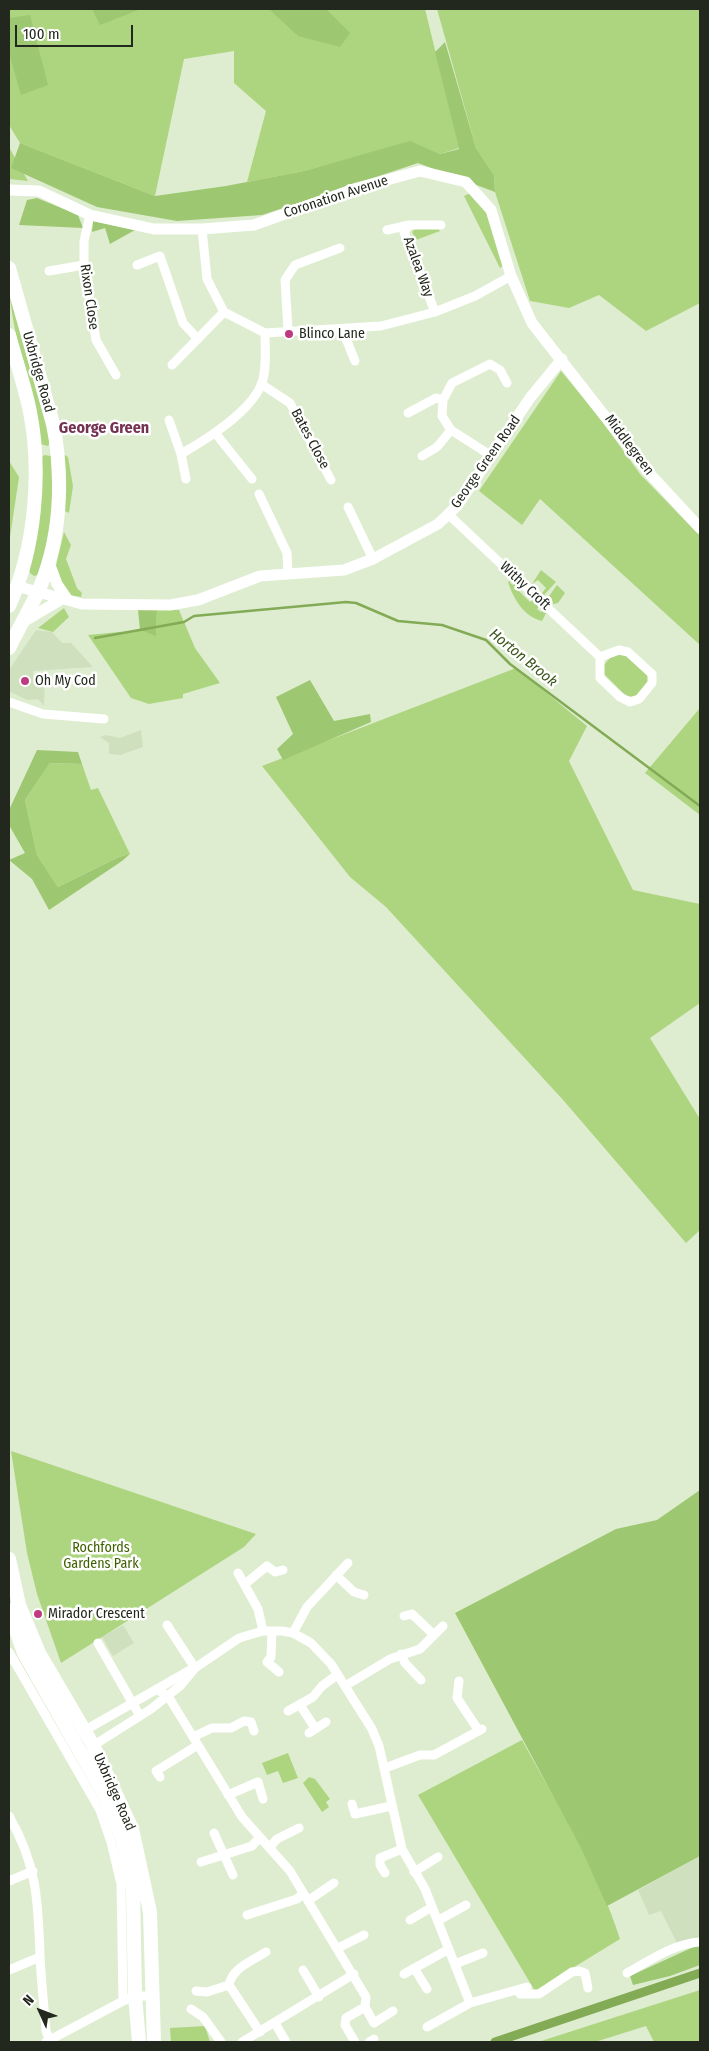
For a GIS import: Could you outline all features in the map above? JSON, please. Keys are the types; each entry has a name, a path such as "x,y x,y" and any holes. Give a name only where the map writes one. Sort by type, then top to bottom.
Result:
{"main road":[{"name":"Uxbridge Road","path":"9,268 53,424 58,448 59,504 55,535 38,592 9,648"},
{"name":"Uxbridge Road","path":"9,335 30,412 36,451 34,503 30,538 9,606"},
{"name":"Uxbridge Road","path":"9,1560 19,1605 39,1653 78,1734 132,1830 141,1863 150,1912 154,2042"},
{"name":"Uxbridge Road","path":"9,1610 24,1653 47,1697 78,1734"},
{"name":"Uxbridge Road","path":"87,1748 119,1830 133,1889 129,1999 139,2042"}],"street":[{"name":"Coronation Avenue","path":"9,190 39,190 90,215 154,229 202,229 254,225 357,188 420,171 466,182 491,210 511,276 532,323 562,358"},
{"name":"Rixon Close","path":"90,215 84,241 84,266 96,340 116,374"},
{"path":"387,230 409,225"},
{"name":"Azalea Way","path":"435,312 404,232 409,225 442,225"},
{"path":"202,229 207,279 224,312 266,333 288,330 381,326 435,312 475,296 511,276"},
{"path":"288,330 285,280 295,264 340,248"},
{"path":"137,265 160,256 183,323 198,339"},
{"path":"49,271 84,266"},
{"path":"172,364 224,312"},
{"path":"342,329 356,361"},
{"path":"182,454 216,434 242,408 261,384 265,368 266,333"},
{"name":"George Green Road","path":"16,586 82,604 170,605 198,600 260,576 344,570 373,559 438,524 449,515 472,486 490,455 530,398 562,358"},
{"name":"Middlegreen","path":"562,358 650,474 700,528"},
{"path":"490,455 451,430 442,416 443,400 452,383 490,364 500,370 507,383"},
{"name":"Bates Close","path":"261,384 290,404 331,480"},
{"path":"408,413 436,398 443,400"},
{"path":"169,420 182,454 186,479"},
{"path":"422,456 438,447 451,430"},
{"path":"216,434 252,479"},
{"path":"259,494 287,553 288,574"},
{"path":"348,507 373,559"},
{"name":"Withy Croft","path":"449,515 600,657"},
{"path":"22,622 65,600 48,560"},
{"path":"619,650 628,652 652,674 652,683 640,699 630,702 620,697 600,678 600,657 619,650"},
{"path":"9,702 43,714 104,719"},
{"path":"293,1633 307,1607 348,1563"},
{"path":"245,1584 267,1566 274,1572 282,1570"},
{"path":"238,1573 258,1609 267,1631 271,1657 268,1662 279,1672"},
{"path":"336,1575 354,1592 364,1595"},
{"path":"404,1616 412,1614 434,1635"},
{"path":"167,1624 194,1668"},
{"path":"345,1686 401,1654 420,1649 443,1626"},
{"path":"78,1734 194,1668 239,1638 267,1631 293,1633 311,1643 331,1664 372,1728 379,1746 402,1849 425,1888 470,2003"},
{"path":"98,1643 140,1716"},
{"name":"Uxbridge Road","path":"9,1652 96,1802 106,1826 121,1884 129,1999"},
{"path":"401,1654 405,1664 421,1680"},
{"path":"87,1748 140,1716 168,1696 180,1686 194,1668"},
{"path":"288,1711 313,1697 322,1686 337,1675"},
{"path":"384,1768 420,1756 434,1755 480,1730 457,1698 459,1681"},
{"path":"156,1689 168,1696 228,1795 259,1838 270,1847 290,1871 354,1974 366,1997 365,2007 374,2023 393,2011"},
{"path":"300,1705 312,1730 326,1722"},
{"path":"160,1777 156,1772 212,1728 231,1728 244,1720 251,1722 254,1731"},
{"path":"228,1795 258,1782 263,1799"},
{"path":"352,1804 355,1814 391,1806"},
{"path":"9,1816 21,1838 33,1870 39,1908 40,1957 48,2041 129,1999 152,1996"},
{"path":"270,1847 277,1839 298,1828"},
{"path":"214,1834 233,1875"},
{"path":"202,1862 252,1846 259,1838"},
{"path":"385,1873 380,1865 380,1858 402,1849"},
{"path":"414,1872 438,1857"},
{"path":"9,1881 33,1870"},
{"path":"247,1915 306,1897 334,1883"},
{"path":"439,1920 466,1905"},
{"path":"410,1920 432,1907"},
{"path":"338,1948 364,1935"},
{"path":"627,1973 690,1942 700,1942"},
{"path":"404,1974 449,1949"},
{"path":"260,2032 229,1985 230,1978 236,1971 266,1952"},
{"path":"455,1964 483,1953"},
{"path":"9,1970 40,1957"},
{"path":"414,1968 427,1989"},
{"path":"303,1970 319,1997"},
{"path":"427,2026 470,2003 522,1993 539,1994 572,1972 579,1971 585,1973 588,1988"},
{"path":"242,2042 354,1974"},
{"path":"196,1991 207,1992 229,1985"},
{"path":"355,2042 345,2025 346,2018 365,2007"},
{"path":"191,2010 203,2017 221,2042"},
{"path":"275,2023 286,2042"}],"shaded area":[{"path":"36,630 52,632 62,643 71,643 93,667 33,671 33,677 45,677 44,706 38,699 27,700 9,691 9,670"},
{"path":"141,730 143,747 120,755 109,754 109,743 100,737 106,735 120,738"},
{"path":"123,1625 134,1643 113,1656 102,1637"},
{"path":"700,1856 700,1937 678,1945 661,1911 649,1915 638,1890"}],"green space":[{"path":"9,9 425,9 459,148 440,154 410,142 304,171 247,182 266,111 234,83 234,51 184,59 155,196 20,143 9,125"},
{"path":"92,9 141,9 100,25"},
{"path":"269,9 326,9 350,33 340,47 298,36"},
{"path":"437,9 700,9 700,303 646,331 599,295 569,308 530,301 495,192 494,175 476,148"},
{"path":"30,15 48,85 21,95 9,53 9,18"},
{"path":"445,42 476,148 494,175 495,192 418,163 262,215 177,221 97,207 11,168 20,143 155,196 226,186 304,171 410,141 440,154 459,149 435,52"},
{"path":"9,147 28,181 9,179"},
{"path":"473,192 482,201 506,263 500,268 464,196"},
{"path":"37,198 78,215 83,228 19,225 27,200"},
{"path":"93,221 135,230 110,244 105,228 92,232"},
{"path":"438,228 440,231 416,240 412,232 415,229"},
{"path":"9,276 38,383 50,443 48,446 40,444 13,317"},
{"path":"561,371 599,417 640,474 700,536 700,645 540,499 522,525 479,491"},
{"path":"44,455 51,456 53,507 46,550 38,575 34,576 30,573 28,566 40,459"},
{"path":"65,455 68,457 73,486 69,513 65,511 62,458"},
{"path":"9,461 19,477 9,544"},
{"path":"64,532 71,545 66,559 77,588 82,593 81,597 69,595 55,570"},
{"path":"541,570 556,582 544,595 542,593 546,588 538,580 532,584"},
{"path":"514,578 510,583 513,585 518,581 522,585 518,590 530,602 536,597 542,603 537,609 541,612 546,607 548,609 542,621 525,611 516,600 508,582"},
{"path":"557,585 565,593 558,603 553,604 547,599"},
{"path":"64,608 69,617 53,632 38,628"},
{"path":"157,609 179,610 195,648 220,683 183,694 183,698 149,704 131,698 88,635 140,630 156,635"},
{"path":"157,609 156,636 140,630 138,610"},
{"path":"624,652 647,671 649,683 635,697 626,696 604,674 604,665 614,653"},
{"path":"516,668 587,726 569,761 633,890 700,904 700,1003 650,1038 700,1119 700,1230 686,1243 564,1101 386,907 350,877 262,766"},
{"path":"310,680 334,721 370,714 371,722 283,760 277,749 293,734 276,697"},
{"path":"700,708 700,815 645,773"},
{"path":"37,750 78,752 82,764 50,763 25,800 37,855 58,887 119,857 130,854 49,910 32,879 9,860 25,853 9,825 9,810"},
{"path":"50,763 82,764 91,790 98,788 130,854 119,857 58,887 37,855 25,800"},
{"name":"Rochfords Gardens Park","path":"11,1451 256,1534 244,1547 61,1663 37,1594 27,1553"},
{"path":"700,1490 700,1856 607,1906 581,1848 455,1613 616,1529 657,1520"},
{"path":"522,1740 589,1862 620,1939 535,1991 418,1795"},
{"path":"288,1753 298,1778 283,1783 278,1771 267,1775 262,1763"},
{"path":"309,1777 315,1779 330,1799 326,1802 329,1807 322,1812 303,1783"},
{"path":"700,1944 700,1965 670,1976 633,1985 630,1976"},
{"path":"700,1990 700,2042 654,2042 646,2026 595,2042 538,2042"},
{"path":"205,2026 210,2042 171,2042 170,2028"}],"waterway":[{"name":"Horton Brook","path":"95,638 184,622 194,616 346,602 356,603 398,621 442,625 486,640 510,664 700,806"},
{"path":"495,2042 700,1973"}],"place":[{"name":"Blinco Lane","path":"289,334"},
{"name":"Oh My Cod","path":"25,681"},
{"name":"Mirador Crescent","path":"38,1614"}],"district":[{"name":"George Green","path":"104,429"}]}
